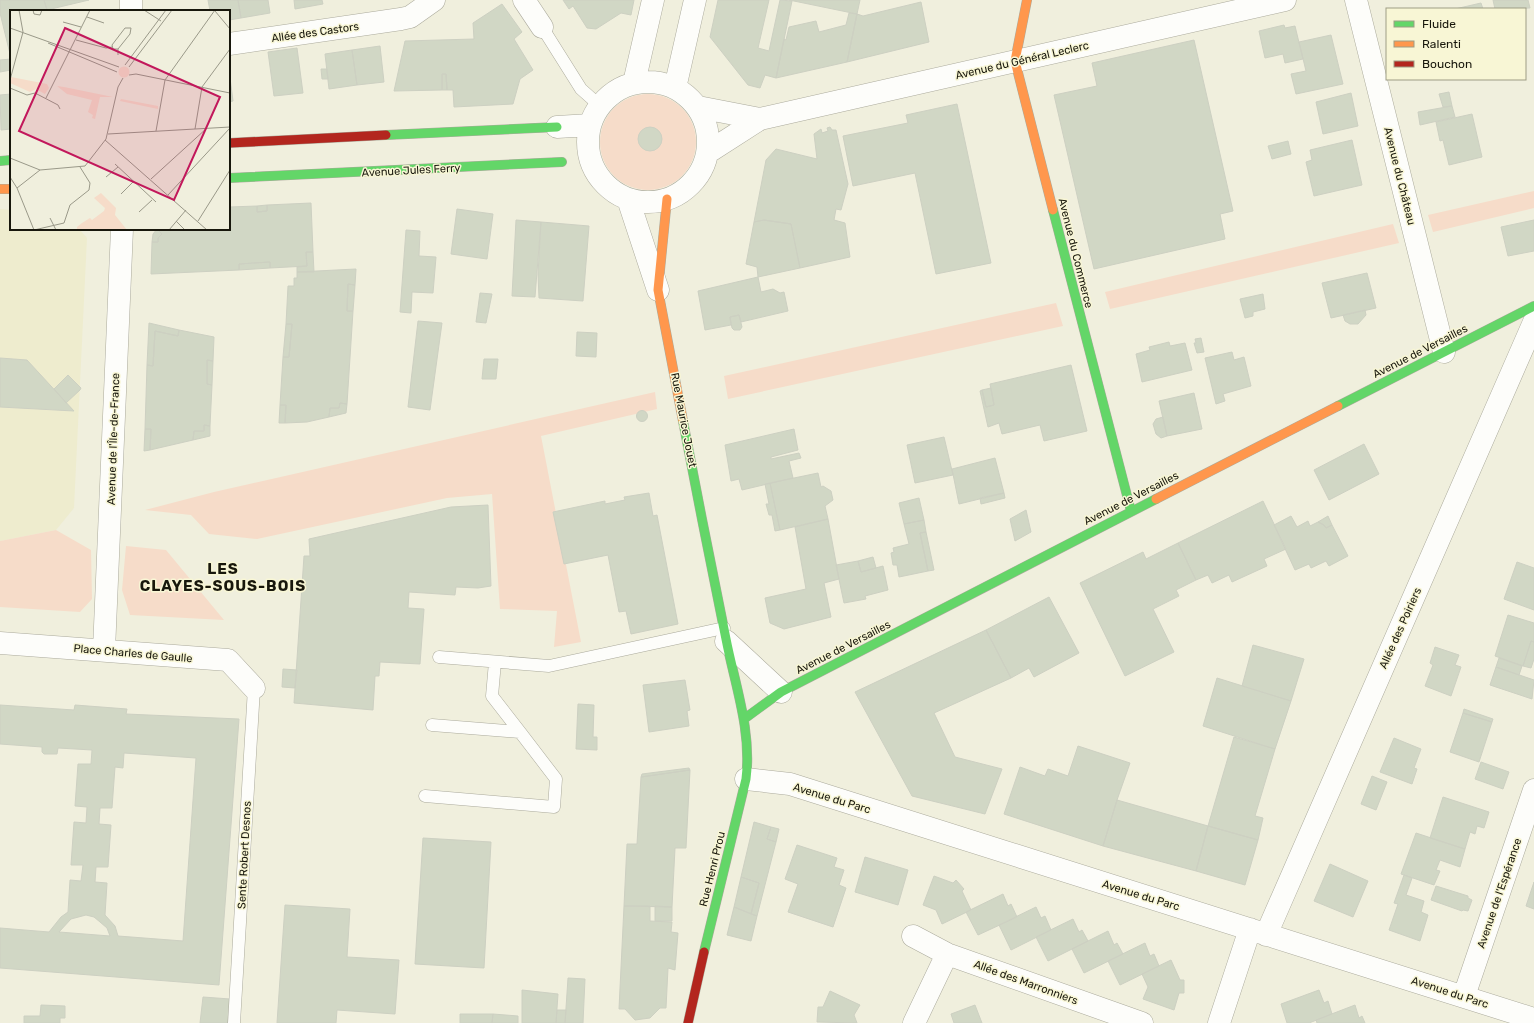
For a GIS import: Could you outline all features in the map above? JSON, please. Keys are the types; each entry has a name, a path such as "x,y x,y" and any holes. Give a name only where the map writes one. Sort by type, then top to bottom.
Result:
{"street":[{"name":"Allée des Castors","path":"230,44 401,19 410,17 434,0"},
{"path":"524,0 542,28"},
{"path":"634,83 654,0"},
{"path":"675,88 695,0"},
{"name":"Avenue du Commerce","path":"1027,0 1015,61 1131,511"},
{"name":"Avenue du Général Leclerc","path":"760,119 1285,0"},
{"name":"Avenue du Château","path":"1356,0 1444,352"},
{"path":"698,107 708,138 707,153 702,168 693,181 681,192 667,199 647,202 628,199 613,192 601,181 592,167 588,153 587,139 590,125 599,105 616,90 634,83 655,82 675,88 698,107 760,119"},
{"path":"707,153 760,119"},
{"path":"230,143 590,125"},
{"path":"0,161 10,160"},
{"name":"Avenue Jules Ferry","path":"230,178 562,162 592,167"},
{"path":"628,199 658,290"},
{"name":"Rue Maurice Jouet","path":"667,199 658,290 725,635 744,719"},
{"name":"Avenue de l'Île-de-France","path":"104,650 122,230"},
{"name":"Avenue de Versailles","path":"744,719 781,692 1131,511 1534,306"},
{"name":"Allée des Poiriers","path":"1258,932 1534,322"},
{"path":"725,635 781,692"},
{"name":"Place Charles de Gaulle","path":"0,643 228,660 254,688"},
{"name":"Rue Henri Prou","path":"688,1023 746,779 748,763 744,719"},
{"name":"Avenue du Parc","path":"746,779 790,784 1534,1019"},
{"name":"Avenue de l'Espérance","path":"1464,996 1534,790"},
{"path":"1219,1023 1258,932"},
{"name":"Allée des Marronniers","path":"913,936 947,954 1134,1022"},
{"path":"914,1023 947,954"}],"lane":[{"path":"542,28 581,88 599,105"},
{"path":"439,657 549,666 725,635"},
{"path":"425,796 554,807 556,779 492,696 495,662"},
{"name":"Sente Robert Desnos","path":"234,1023 254,688"},
{"path":"432,725 520,732"}],"shaded area":[{"path":"648,94 666,98 675,102 682,108 688,115 692,124 696,142 692,160 688,169 682,176 675,182 666,186 648,190 630,186 621,182 614,176 608,169 604,160 600,142 604,124 608,115 614,108 621,102 630,98"},
{"path":"1534,191 1534,208 1433,232 1428,215"},
{"path":"0,209 10,210 10,230 80,230 87,238 74,508 56,530 0,541"},
{"path":"1393,224 1399,243 1110,309 1105,292"},
{"path":"1056,303 1063,326 728,399 724,376"},
{"path":"655,392 657,409 541,436 581,642 554,647 557,611 500,609 492,494 447,498 257,539 209,534 191,515 145,510 214,492"},
{"path":"56,530 91,550 92,599 80,612 0,607 0,541"},
{"path":"126,546 166,550 224,620 130,615 122,590"}],"building":[{"path":"0,0 44,0 47,10 10,10 10,54 0,13"},
{"path":"44,0 89,0 47,10"},
{"path":"208,0 238,0 241,18 230,20 230,10 210,10"},
{"path":"238,0 268,0 270,13 241,18"},
{"path":"294,0 322,0 323,4 295,9"},
{"path":"563,0 634,0 631,15 621,13 596,29 587,28 573,6 569,9"},
{"path":"718,0 769,0 758,48 769,51 780,0 792,1 776,78 765,75 760,88 748,85 710,37"},
{"path":"789,0 860,0 857,14"},
{"path":"1493,0 1528,0 1530,8 1526,8 1495,8"},
{"path":"921,2 929,42 847,62 857,14 863,16"},
{"path":"1481,3 1483,8 1459,8"},
{"path":"502,4 522,32 514,39 533,70 520,79 513,104 454,107 453,90 447,90 446,74 442,74 442,90 394,91 405,41 474,39 473,23"},
{"path":"849,13 857,14 847,62 776,78 784,39 786,40 789,27 816,21 819,32 846,25"},
{"path":"1284,25 1285,28 1295,26 1303,59 1285,63 1283,54 1265,58 1259,31"},
{"path":"1331,35 1343,84 1296,94 1291,74 1306,71 1299,42"},
{"path":"1194,40 1233,211 1220,214 1225,239 1094,269 1054,95 1097,86 1092,63"},
{"path":"380,46 384,82 357,85 352,50"},
{"path":"297,48 303,93 274,96 268,52"},
{"path":"352,50 357,85 329,89 325,54"},
{"path":"10,59 10,70 0,72 0,60"},
{"path":"321,69 327,69 328,79 322,79"},
{"path":"442,74 446,74 447,90 442,90"},
{"path":"230,78 233,101 230,102"},
{"path":"1449,92 1452,106 1443,107 1439,94"},
{"path":"1351,93 1358,126 1323,134 1316,102"},
{"path":"10,94 10,129 1,130 0,95"},
{"path":"957,104 991,263 936,274 915,173 853,186 843,136 908,123 906,115"},
{"path":"1452,106 1455,117 1420,125 1418,112"},
{"path":"1472,114 1482,157 1449,165 1443,140 1440,141 1436,122"},
{"path":"650,127 658,131 662,139 658,147 650,151 642,147 638,139 642,131"},
{"path":"830,127 832,130 836,130 848,184 841,210 836,209 834,220 845,223 850,257 800,268 791,224 764,220 754,222 766,160 776,149 817,159 814,134 821,129 822,133 828,131 827,128"},
{"path":"1352,140 1362,185 1314,196 1306,162 1312,160 1310,150"},
{"path":"1288,141 1291,154 1272,159 1268,146"},
{"path":"311,203 313,252 306,252 307,266 270,268 270,262 239,264 239,270 151,274 152,242 158,242 158,238 162,234 158,230 230,230 230,207 257,206 257,212 267,211 267,205"},
{"path":"267,205 267,211 257,212 257,206"},
{"path":"457,209 493,214 487,259 451,254"},
{"path":"516,220 541,222 535,297 512,296"},
{"path":"764,220 791,224 800,268 758,277 757,267 746,264 754,222"},
{"path":"1534,220 1534,251 1508,256 1501,227"},
{"path":"541,222 589,226 583,301 539,298 538,274"},
{"path":"158,230 162,234 158,238 158,242 152,242 153,234"},
{"path":"406,230 420,231 419,256 436,257 433,293 412,292 411,313 400,312"},
{"path":"306,252 313,252 314,272 297,272 297,267 307,266"},
{"path":"270,262 270,268 239,270 239,264"},
{"path":"356,269 355,285 348,284 347,311 353,311 347,404 340,403 339,408 330,408 329,417 307,422 285,423 286,405 280,405 283,357 289,357 292,324 286,324 288,286 294,286 294,278 297,278 297,272"},
{"path":"1367,273 1376,308 1331,318 1322,283"},
{"path":"758,277 761,292 773,289 780,293 784,292 788,311 741,322 739,315 730,317 731,325 705,330 698,291"},
{"path":"348,284 355,285 353,311 347,311"},
{"path":"480,293 492,294 486,323 476,322"},
{"path":"1263,294 1265,309 1253,312 1253,316 1245,318 1240,299"},
{"path":"1365,310 1366,315 1358,324 1350,324 1345,321 1343,315"},
{"path":"739,315 742,327 740,330 734,330 732,328 730,317"},
{"path":"418,321 442,323 430,410 408,407"},
{"path":"149,323 179,330 178,336 155,331 153,366 147,365"},
{"path":"286,324 292,324 289,357 283,357"},
{"path":"179,330 214,337 213,361 207,360 207,384 212,385 210,426 204,425 204,431 194,431 193,440 150,450 151,429 145,429 147,365 153,366 155,331 178,336"},
{"path":"577,332 597,333 596,357 576,356"},
{"path":"1201,338 1204,352 1197,353 1194,343 1196,343 1195,339"},
{"path":"1169,342 1170,346 1185,343 1192,370 1142,382 1136,354 1150,350 1149,347"},
{"path":"1232,352 1234,360 1244,357 1251,386 1223,394 1225,401 1216,404 1205,358"},
{"path":"0,358 27,360 74,411 0,407"},
{"path":"484,359 498,359 496,379 482,379"},
{"path":"207,360 213,361 212,385 207,384"},
{"path":"1071,365 1087,431 1044,441 1040,425 1002,434 999,423 988,427 980,391 982,390 986,407 994,405 990,384"},
{"path":"68,375 81,388 66,403 54,389"},
{"path":"991,388 994,405 986,407 982,390"},
{"path":"1194,393 1202,429 1167,436 1159,401"},
{"path":"340,403 347,404 346,413 329,417 330,408 339,408"},
{"path":"280,405 286,405 285,423 279,423"},
{"path":"640,411 644,411 646,412 646,420 640,421 637,418 637,414"},
{"path":"1163,417 1167,436 1161,438 1156,434 1153,424 1156,419"},
{"path":"204,425 210,426 210,436 193,440 194,431 204,431"},
{"path":"145,429 151,429 150,450 144,451"},
{"path":"794,429 798,450 771,457 771,459 799,453 801,458 789,461 793,478 742,490 739,479 731,481 725,445"},
{"path":"944,437 953,475 915,483 907,445"},
{"path":"1364,444 1379,474 1329,500 1314,470"},
{"path":"995,458 1004,493 959,504 952,469"},
{"path":"818,473 821,487 823,486 831,491 833,500 825,506 828,519 780,530 770,483"},
{"path":"770,483 780,530 775,531 772,515 769,515 766,504 769,504 765,484"},
{"path":"649,493 653,516 657,515 678,624 631,634 626,611 619,612 608,555 564,564 553,512 605,501 605,504 625,500 624,497"},
{"path":"1004,493 1005,498 981,504 980,498"},
{"path":"919,498 924,520 904,524 899,503"},
{"path":"1263,501 1286,549 1264,559 1267,566 1232,582 1229,575 1212,583 1208,575 1196,580 1178,543"},
{"path":"488,505 491,586 478,588 456,587 455,595 409,592 408,608 424,609 420,664 380,662 379,676 375,676 373,710 294,703 304,556 310,556 309,539 451,507"},
{"path":"1026,510 1031,532 1015,541 1010,519"},
{"path":"1291,516 1297,527 1308,521 1310,526 1318,522 1326,528 1332,525 1348,556 1329,566 1326,561 1311,568 1309,564 1295,570 1274,525"},
{"path":"1328,516 1332,525 1326,528 1318,522"},
{"path":"828,519 839,579 824,583 831,617 784,629 770,623 765,598 806,589 795,527"},
{"path":"924,520 926,532 920,533 928,571 899,577 897,565 893,565 891,553 894,552 893,548 909,544 904,524"},
{"path":"926,532 934,570 928,571 920,533"},
{"path":"1178,543 1196,580 1176,590 1179,596 1153,609 1174,652 1125,676 1080,583 1143,552 1146,559"},
{"path":"873,557 876,568 861,572 858,561"},
{"path":"858,561 861,572 883,566 888,590 865,596 866,599 844,603 836,565"},
{"path":"1517,562 1534,568 1534,610 1504,599"},
{"path":"1049,597 1079,653 1034,677 1029,668 1011,678 986,630"},
{"path":"1508,615 1534,623 1534,642 1531,641 1523,666 1495,656"},
{"path":"986,630 1011,678 934,713 955,757 1002,769 985,814 912,796 855,692"},
{"path":"1531,641 1534,642 1534,659 1531,668 1523,666"},
{"path":"1253,645 1304,659 1291,701 1242,686"},
{"path":"1435,647 1459,655 1455,665 1461,667 1451,696 1425,686 1433,665 1430,663"},
{"path":"1499,658 1522,666 1519,675 1496,667"},
{"path":"1496,667 1534,680 1532,699 1490,685"},
{"path":"283,669 297,670 295,688 282,687"},
{"path":"1217,678 1291,701 1275,749 1203,726"},
{"path":"685,680 690,710 687,711 689,726 649,732 643,685"},
{"path":"578,704 594,705 593,737 597,737 597,750 576,749"},
{"path":"0,705 74,710 75,705 127,709 126,714 239,719 219,985 0,968 0,928 49,932 61,917 68,912 70,880 81,881 83,865 71,865 74,822 86,823 87,807 75,806 78,764 91,764 92,750 58,748 57,754 44,754 42,752 42,747 0,744","holes":["124,753 196,758 183,941 118,936 115,926 105,915 107,883 95,882 96,867 108,867 111,825 99,824 100,808 112,808 115,767 123,768","86,915 94,917 107,928 110,936 59,932 71,919"]},
{"path":"1464,709 1493,719 1492,722 1463,713"},
{"path":"1463,713 1492,722 1479,762 1450,752"},
{"path":"1234,737 1275,749 1255,816 1263,818 1258,840 1208,826"},
{"path":"1394,738 1421,749 1414,768 1417,769 1412,784 1380,772"},
{"path":"1078,746 1130,763 1103,846 1004,814 1020,767 1045,776 1048,769 1068,776"},
{"path":"1481,762 1509,772 1503,789 1475,779"},
{"path":"689,768 690,770 641,777 642,774"},
{"path":"690,770 686,848 675,848 672,907 624,906 627,844 637,844 641,777"},
{"path":"1372,776 1387,782 1376,810 1361,804"},
{"path":"1443,797 1489,812 1484,828 1477,826 1475,834 1470,832 1465,849 1430,838"},
{"path":"1117,800 1208,826 1196,871 1103,846"},
{"path":"754,822 771,827 767,839 776,842 757,916 751,914 759,883 741,877"},
{"path":"1208,826 1258,840 1245,885 1196,871"},
{"path":"771,827 779,829 776,842 767,839"},
{"path":"1416,833 1465,849 1460,867 1440,860 1436,870 1440,871 1434,885 1401,874"},
{"path":"423,838 491,842 484,968 415,964"},
{"path":"797,845 837,858 834,867 844,870 839,885 846,888 833,927 788,912 798,884 785,879"},
{"path":"865,857 908,870 898,905 855,892"},
{"path":"1330,864 1368,881 1353,917 1314,901"},
{"path":"1404,875 1412,878 1406,895 1424,901 1421,912 1428,915 1420,941 1389,930 1398,904 1394,903"},
{"path":"934,876 953,883 956,880 964,889 962,891 971,910 942,924 936,910 923,905"},
{"path":"741,877 759,883 751,914 734,907"},
{"path":"1534,882 1534,909 1526,906"},
{"path":"1436,886 1468,896 1468,898 1472,900 1468,911 1462,911 1431,900"},
{"path":"1003,894 1008,906 1011,904 1017,917 978,935 966,912"},
{"path":"285,905 350,909 347,957 399,960 395,1014 337,1010 336,1023 277,1023"},
{"path":"624,906 650,906 650,921 672,922 671,932 678,933 675,970 668,968 666,1008 660,1008 650,1018 635,1020 625,1009 619,1009"},
{"path":"655,906 672,907 672,921 655,921"},
{"path":"734,907 757,916 751,941 727,935"},
{"path":"1036,907 1041,918 1045,916 1051,930 1011,950 999,925"},
{"path":"1073,919 1079,932 1082,930 1088,941 1048,961 1036,937"},
{"path":"1108,931 1114,945 1117,943 1123,954 1084,973 1072,949"},
{"path":"1145,943 1150,956 1154,954 1159,966 1120,985 1108,961"},
{"path":"1171,960 1180,980 1184,980 1184,993 1179,993 1174,1010 1143,999 1148,987 1142,974"},
{"path":"568,978 585,979 583,1023 565,1023"},
{"path":"522,990 558,994 556,1023 522,1023"},
{"path":"1319,990 1324,1003 1328,1001 1332,1014 1309,1023 1287,1023 1281,1004"},
{"path":"830,991 860,1005 854,1015 857,1023 817,1022 818,1007 823,1007"},
{"path":"203,997 230,999 228,1023 200,1023"},
{"path":"41,1005 65,1006 65,1018 60,1018 60,1023 24,1023 24,1016 40,1016"},
{"path":"975,1005 982,1023 954,1023 951,1014"},
{"path":"1355,1005 1359,1018 1362,1016 1365,1023 1317,1023 1316,1020"},
{"path":"557,1010 566,1010 565,1023 556,1023"},
{"path":"460,1014 493,1014 492,1023 460,1023"},
{"path":"493,1014 518,1016 518,1023 492,1023"}],"traffic: fast":[{"path":"386,135 557,127"},
{"path":"0,161 10,160"},
{"path":"230,178 562,162"},
{"path":"1053,210 1131,511"},
{"path":"1338,406 1534,306"},
{"path":"683,421 720,612 742,708 747,743 746,779 704,952"},
{"path":"744,719 781,692 1156,499"}],"traffic: slow":[{"path":"1027,0 1015,61 1053,210"},
{"path":"0,189 10,189"},
{"path":"667,199 658,290 683,421"},
{"path":"1156,499 1338,406"}],"traffic: jam":[{"path":"230,143 386,135"},
{"path":"688,1023 704,952"}],"district":[{"name":"LES CLAYES-SOUS-BOIS","path":"223,578"}]}
